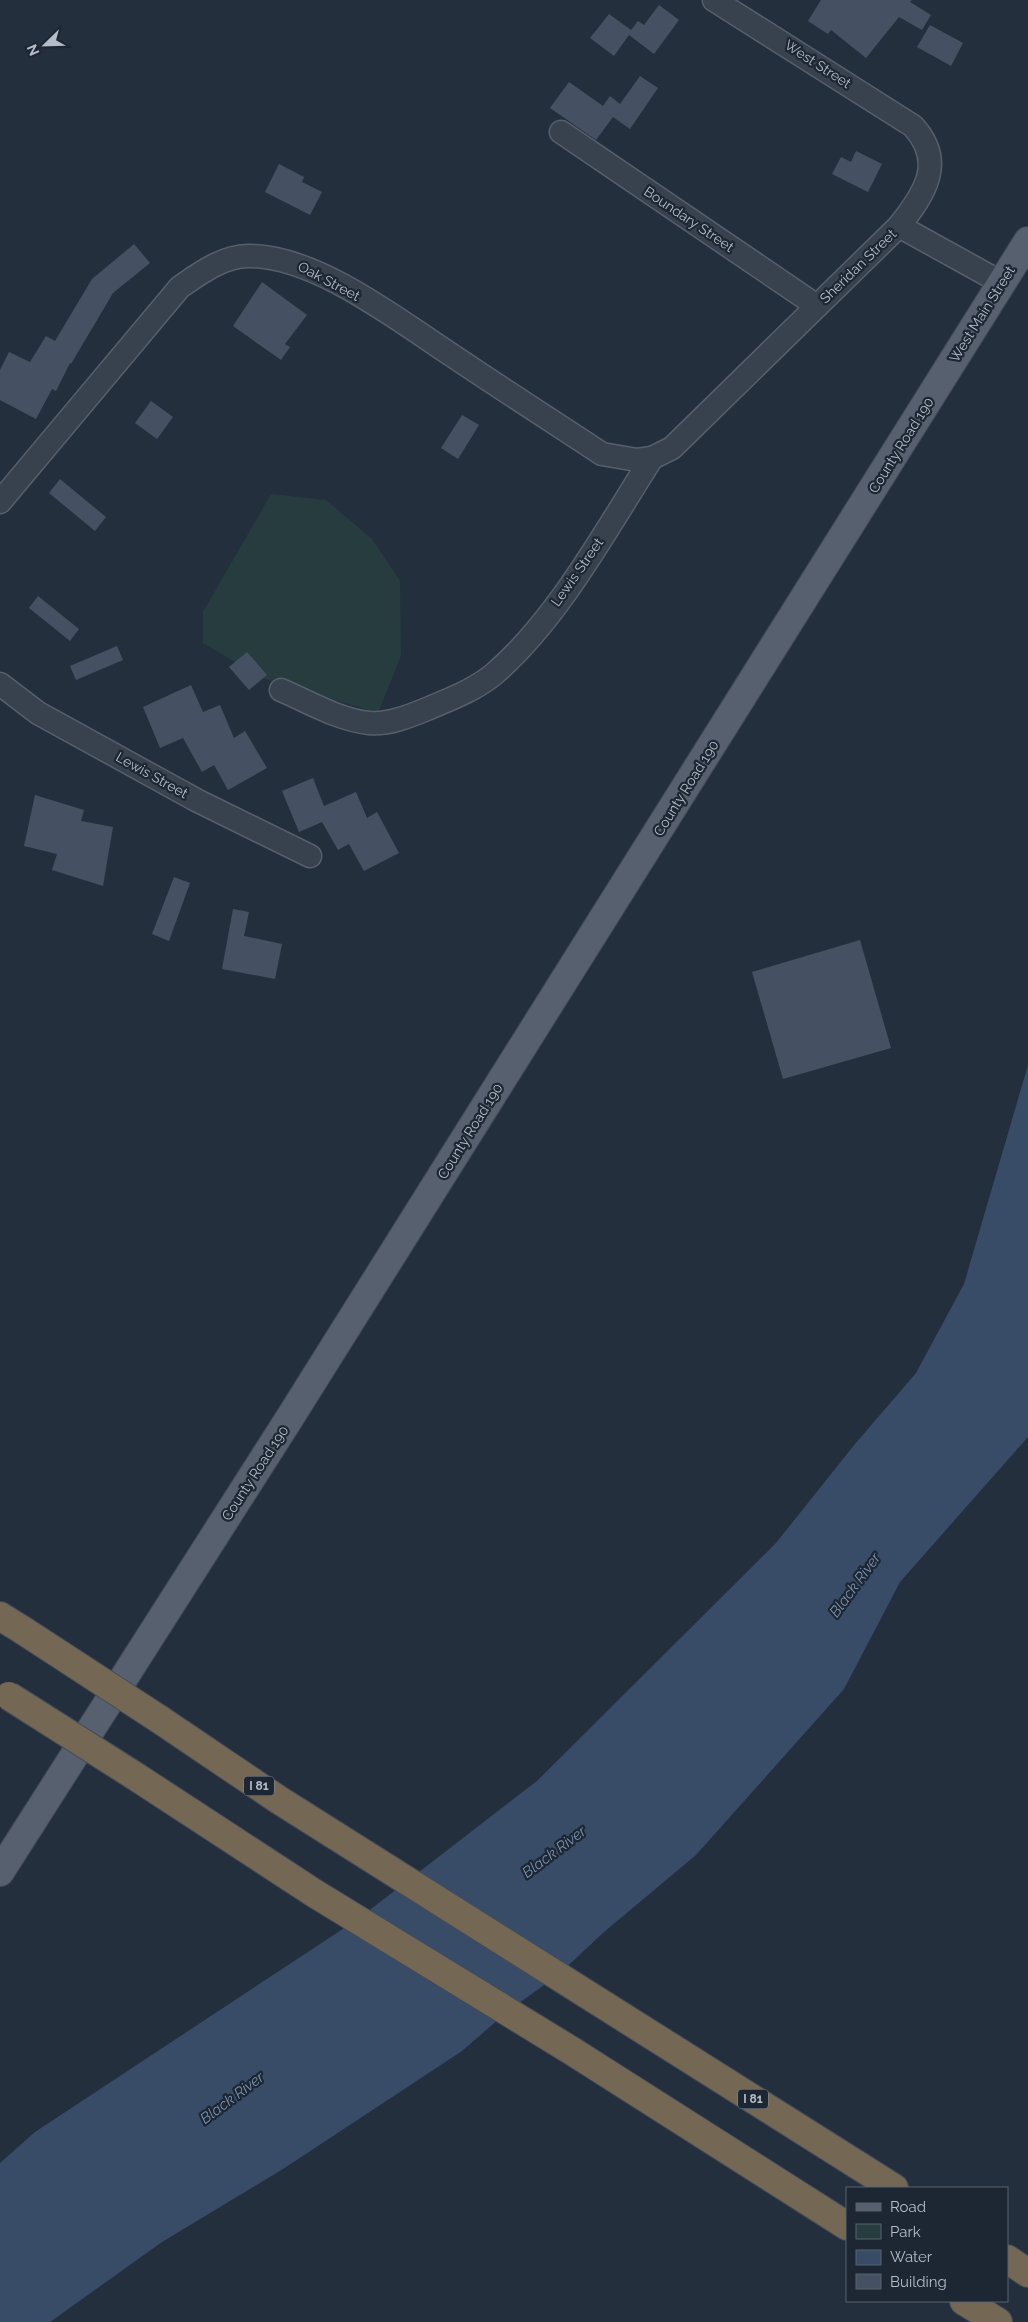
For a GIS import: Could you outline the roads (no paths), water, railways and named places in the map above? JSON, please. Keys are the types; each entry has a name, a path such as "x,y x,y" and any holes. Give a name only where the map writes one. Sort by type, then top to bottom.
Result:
{"highway":[{"name":"I 81","path":"0,1616 360,1852 892,2187"},
{"path":"5,1693 314,1892 572,2051 846,2225"},
{"path":"1008,2260 1028,2273"},
{"path":"966,2302 998,2322"}],"main road":[{"name":"West Main Street","path":"937,387 1028,241"},
{"name":"County Road 190","path":"0,1872 294,1411 937,387"}],"street":[{"name":"West Street","path":"714,0 913,126 919,133"},
{"name":"Boundary Street","path":"561,132 817,306"},
{"name":"Sheridan Street","path":"817,306 899,226 918,201 929,174 931,161 928,148 919,133"},
{"name":"Sheridan Street","path":"899,226 1002,283"},
{"name":"Oak Street","path":"0,502 46,450 180,287 203,271 231,259 247,256 290,261 327,278 378,307 602,454 637,460 652,458"},
{"name":"Lewis Street","path":"281,690 338,715 370,723 405,718 458,696 493,675 530,639 576,576 652,458 672,448 817,306"},
{"name":"Lewis Street","path":"0,684 38,713 198,801 310,856"}],"water":[{"name":"Black River","path":"1028,1065 1028,1437 900,1582 844,1689 696,1855 604,1932 558,1975 508,2011 462,2051 283,2169 162,2242 50,2322 0,2322 0,2163 35,2132 358,1919 537,1781 776,1543 855,1444 916,1373 964,1284"}]}
